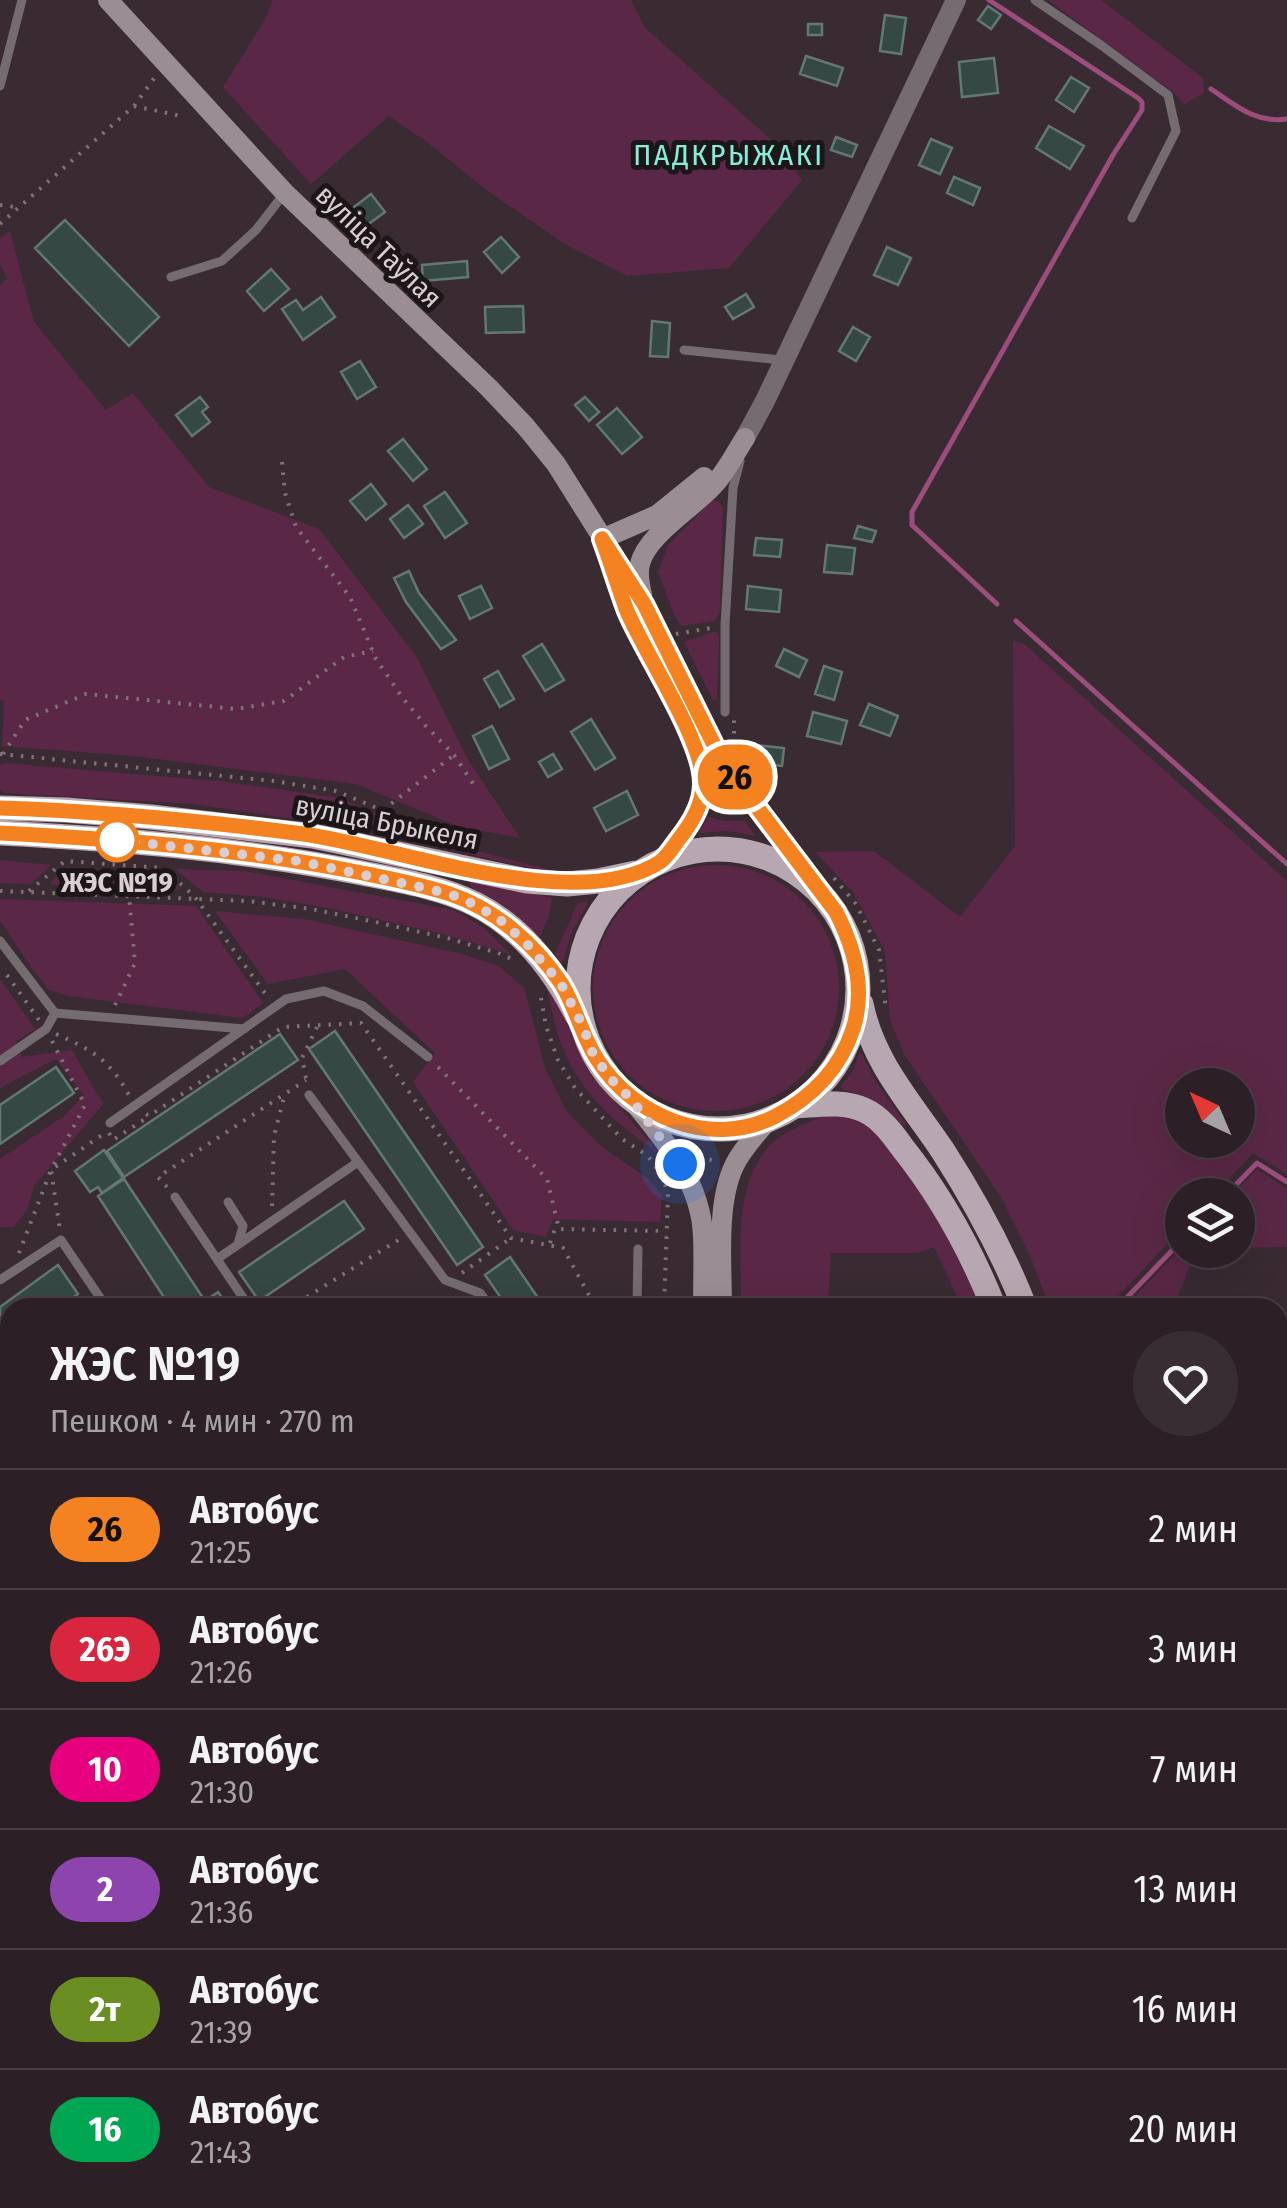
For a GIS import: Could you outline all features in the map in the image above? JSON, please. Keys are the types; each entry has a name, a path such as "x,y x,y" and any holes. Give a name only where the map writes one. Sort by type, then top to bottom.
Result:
{"main road":[{"name":"вуліца Таўлая","path":"108,0 285,193 526,427 556,464 644,604 722,761 824,881"},
{"path":"602,539 657,516 745,438"},
{"path":"644,604 638,580 645,552 656,537 714,486 745,438"},
{"name":"вуліца Таўлая","path":"602,539 628,612 702,768 703,786 689,827 652,866"},
{"name":"вуліца Брыкеля","path":"0,808 280,831 526,880 567,884 598,881 652,866"},
{"name":"вуліца Брыкеля","path":"0,833 236,852 332,867 450,894 490,913 527,944 561,984 583,1026"},
{"path":"718,848 772,859 824,881 849,938 857,966 858,995 853,1028 840,1058 820,1085 795,1106 739,1128 682,1125 631,1099 593,1054 583,1026 578,989 583,952 592,928 621,887 652,866 690,851 718,848"},
{"path":"858,995 874,1047 889,1075 982,1214 1021,1298"},
{"path":"631,1099 671,1170 695,1194 703,1232 703,1298"},
{"path":"795,1106 846,1104 866,1110 886,1126 917,1165 956,1226 990,1298"},
{"path":"722,1298 724,1202 733,1168 767,1120"}],"street":[{"path":"745,438 956,0"}],"lane":[{"path":"0,86 22,0"},
{"path":"1035,0 1168,95 1176,131 1132,218"},
{"path":"171,277 222,262 256,230 285,193"},
{"path":"684,350 784,361"},
{"path":"725,712 725,625 733,488 745,438"},
{"path":"0,940 55,1013 244,1029"},
{"path":"110,1123 286,999 324,992 363,1006 428,1056"},
{"path":"0,1061 46,1029 55,1013"},
{"path":"310,1095 445,1280 484,1298"},
{"path":"216,1258 358,1162"},
{"path":"175,1198 243,1298"},
{"path":"228,1202 243,1226 238,1244"},
{"path":"0,1280 61,1240 100,1298"},
{"path":"638,1248 638,1298"}],"path":[{"path":"0,224 134,106 155,76"},
{"path":"134,106 181,116"},
{"path":"0,205 18,208"},
{"path":"282,462 285,493 296,527 350,597 372,651 402,697 454,755 474,786"},
{"path":"672,635 725,625"},
{"path":"372,651 344,657 284,702 236,709 86,694 25,720 2,754 274,781 336,791 454,840"},
{"path":"383,810 454,755"},
{"path":"30,891 65,862 162,868 196,897 275,1007"},
{"path":"824,881 856,904 879,950 887,1023"},
{"path":"0,891 196,897 311,909 447,938 514,960"},
{"path":"109,1018 135,963 129,895"},
{"path":"0,964 46,1029 85,1105 32,1215 13,1272"},
{"path":"535,983 558,1060 575,1088 622,1139 671,1170"},
{"path":"52,1170 107,1131 113,1140 282,1027 361,1023 511,1238 562,1248 590,1298"},
{"path":"175,1198 158,1177 306,1080 302,1058 316,1027"},
{"path":"46,1029 103,1060 117,1074 134,1106 149,1116"},
{"path":"428,1056 547,1179 560,1229"},
{"path":"271,1221 274,1136 285,1094"},
{"path":"671,1170 700,1158 733,1168"},
{"path":"52,1170 61,1240"},
{"path":"664,1298 671,1170"},
{"path":"549,1245 556,1229 666,1231"},
{"path":"305,1298 410,1233"},
{"path":"450,1282 511,1238"}],"shaded area":[{"path":"273,0 631,0 645,28 776,144 802,180 729,268 627,276 565,244 389,116 311,184 223,87"},
{"path":"1048,0 1101,0 1203,78 1204,93 1184,104"},
{"path":"10,231 34,322 106,410 133,393 209,487 319,529 416,656 467,758 520,838 457,826 356,784 134,756 2,746 0,286 7,278 0,264 0,238"},
{"path":"712,500 723,508 720,613 715,621 681,626 658,572 668,545"},
{"path":"716,631 717,700 713,700 684,642"},
{"path":"1013,641 1023,643 1287,881 1287,1174 1255,1154 1255,1068 1165,1068 1165,1158 1248,1158 1230,1178 1165,1178 1165,1246 1116,1298 1046,1298 1001,1197 904,1054 890,1020 885,951 853,892 815,852 874,851 960,917 1015,846"},
{"path":"0,765 227,782 340,798 447,843 554,871 356,828 193,804 4,793 0,790"},
{"path":"708,817 745,821 755,836 727,831 698,833"},
{"path":"0,860 51,865 31,884 0,883"},
{"path":"716,865 763,875 803,901 829,941 839,988 829,1035 803,1075 763,1101 716,1111 669,1101 629,1075 603,1035 593,988 603,941 629,901 669,875"},
{"path":"67,867 99,870 99,878 139,881 141,875 166,876 180,889 52,885"},
{"path":"175,869 244,871 453,910 484,928 511,954 328,908 203,892"},
{"path":"470,880 552,898 539,939 470,886"},
{"path":"0,899 196,906 263,1003 243,1018 68,996 49,990 0,920"},
{"path":"588,902 571,934 562,964 555,954 578,903"},
{"path":"215,911 304,919 499,966 524,988 545,1068 567,1112 603,1148 650,1180 662,1195 660,1222 553,1219 546,1237 513,1230 413,1082 435,1053 345,969 268,984"},
{"path":"0,979 35,1029 16,1041 22,1057 72,1050 103,1104 34,1186 27,1210 14,1227 0,1227 0,1159 64,1116 84,1095 56,1059 0,1088"},
{"path":"556,987 589,1073 662,1156 602,1107 577,1077 554,1021 547,988"},
{"path":"859,1053 904,1126 876,1102 842,1089"},
{"path":"824,1116 843,1116 873,1129 892,1148 928,1201 977,1298 958,1298 934,1247 917,1253 831,1253 828,1298 741,1298 742,1222 749,1181 769,1146"},
{"path":"1257,1169 1287,1189 1287,1247 1255,1248 1255,1178 1248,1178"},
{"path":"1165,1265 1165,1268 1189,1268 1177,1298 1134,1298"}],"building":[{"path":"988,6 1001,15 991,29 978,20"},
{"path":"885,15 906,18 901,54 880,51"},
{"path":"808,24 822,24 822,35 808,35"},
{"path":"806,56 843,68 837,86 800,74"},
{"path":"994,58 998,93 962,97 959,62"},
{"path":"1071,77 1089,88 1074,112 1056,100"},
{"path":"1049,126 1084,146 1070,169 1036,148"},
{"path":"836,137 857,145 852,157 831,150"},
{"path":"931,139 952,148 940,174 919,165"},
{"path":"954,177 980,188 973,205 947,193"},
{"path":"371,194 385,212 359,231 345,214"},
{"path":"65,220 159,317 129,346 35,248"},
{"path":"501,237 519,257 502,273 484,252"},
{"path":"887,247 911,258 898,285 874,275"},
{"path":"467,261 468,277 423,281 422,265"},
{"path":"271,269 289,289 264,311 247,291"},
{"path":"746,294 754,307 733,319 725,307"},
{"path":"321,297 335,317 303,340 282,309 296,300 303,310"},
{"path":"523,306 524,332 486,333 485,307"},
{"path":"652,321 670,323 668,357 650,356"},
{"path":"853,327 870,337 856,361 839,351"},
{"path":"360,361 376,387 357,399 341,372"},
{"path":"200,397 208,407 202,412 210,422 192,436 176,415"},
{"path":"585,397 599,412 589,421 575,405"},
{"path":"617,408 642,437 622,454 597,425"},
{"path":"403,439 427,469 413,481 388,451"},
{"path":"371,484 386,504 366,520 350,501"},
{"path":"445,492 467,523 445,538 424,506"},
{"path":"408,505 423,524 404,538 390,519"},
{"path":"858,526 876,531 872,542 854,538"},
{"path":"756,538 782,540 780,557 754,555"},
{"path":"827,545 855,548 852,574 824,572"},
{"path":"409,571 419,593 456,640 441,649 406,602 394,578"},
{"path":"481,586 492,608 470,619 459,596"},
{"path":"748,586 781,590 779,612 746,609"},
{"path":"542,644 564,680 545,691 523,656"},
{"path":"784,649 807,660 799,677 776,666"},
{"path":"824,666 842,672 834,700 815,694"},
{"path":"498,671 514,699 500,707 484,679"},
{"path":"869,704 898,716 890,736 860,725"},
{"path":"813,712 847,721 841,744 807,736"},
{"path":"591,719 615,758 595,770 571,732"},
{"path":"492,726 509,759 489,769 473,736"},
{"path":"755,745 784,748 782,766 753,763"},
{"path":"553,754 562,769 548,777 539,762"},
{"path":"627,791 638,815 606,831 594,808"},
{"path":"335,1031 483,1247 457,1265 309,1049"},
{"path":"280,1034 298,1060 124,1177 107,1151"},
{"path":"56,1067 74,1093 0,1144 0,1105"},
{"path":"104,1150 123,1178 102,1193 98,1187 90,1192 75,1171"},
{"path":"124,1179 203,1298 164,1298 98,1196"},
{"path":"344,1201 364,1229 263,1298 257,1298 239,1272"},
{"path":"510,1257 538,1298 501,1298 485,1275"},
{"path":"58,1265 78,1294 72,1298 12,1298"}],"waterway":[{"path":"989,0 1142,102 1142,110 912,512 912,525 997,604"},
{"path":"1211,89 1256,116 1287,119"},
{"path":"1016,621 1287,864"},
{"path":"1242,1178 1257,1163 1287,1182"},
{"path":"1127,1298 1165,1258"}],"bus line":[{"name":"26","path":"0,808 66,810 248,827 313,836 526,880 567,884 641,872 664,860 689,827 703,786 702,768 628,612 602,539 644,604 722,761 836,912 857,966 853,1028 840,1058 820,1085 795,1106 739,1128 682,1125 631,1099 610,1078 593,1054 561,984 538,954 503,922 476,905 450,894 382,877 298,861 96,838 0,833"}],"place":[{"name":"ЖЭС №19","path":"117,840"}],"district":[{"name":"ПАДКРЫЖАКІ","path":"729,155"}],"route":[{"path":"117,840 298,861 382,877 450,894 476,905 503,922 538,954 561,984 593,1054 680,1164"}]}
